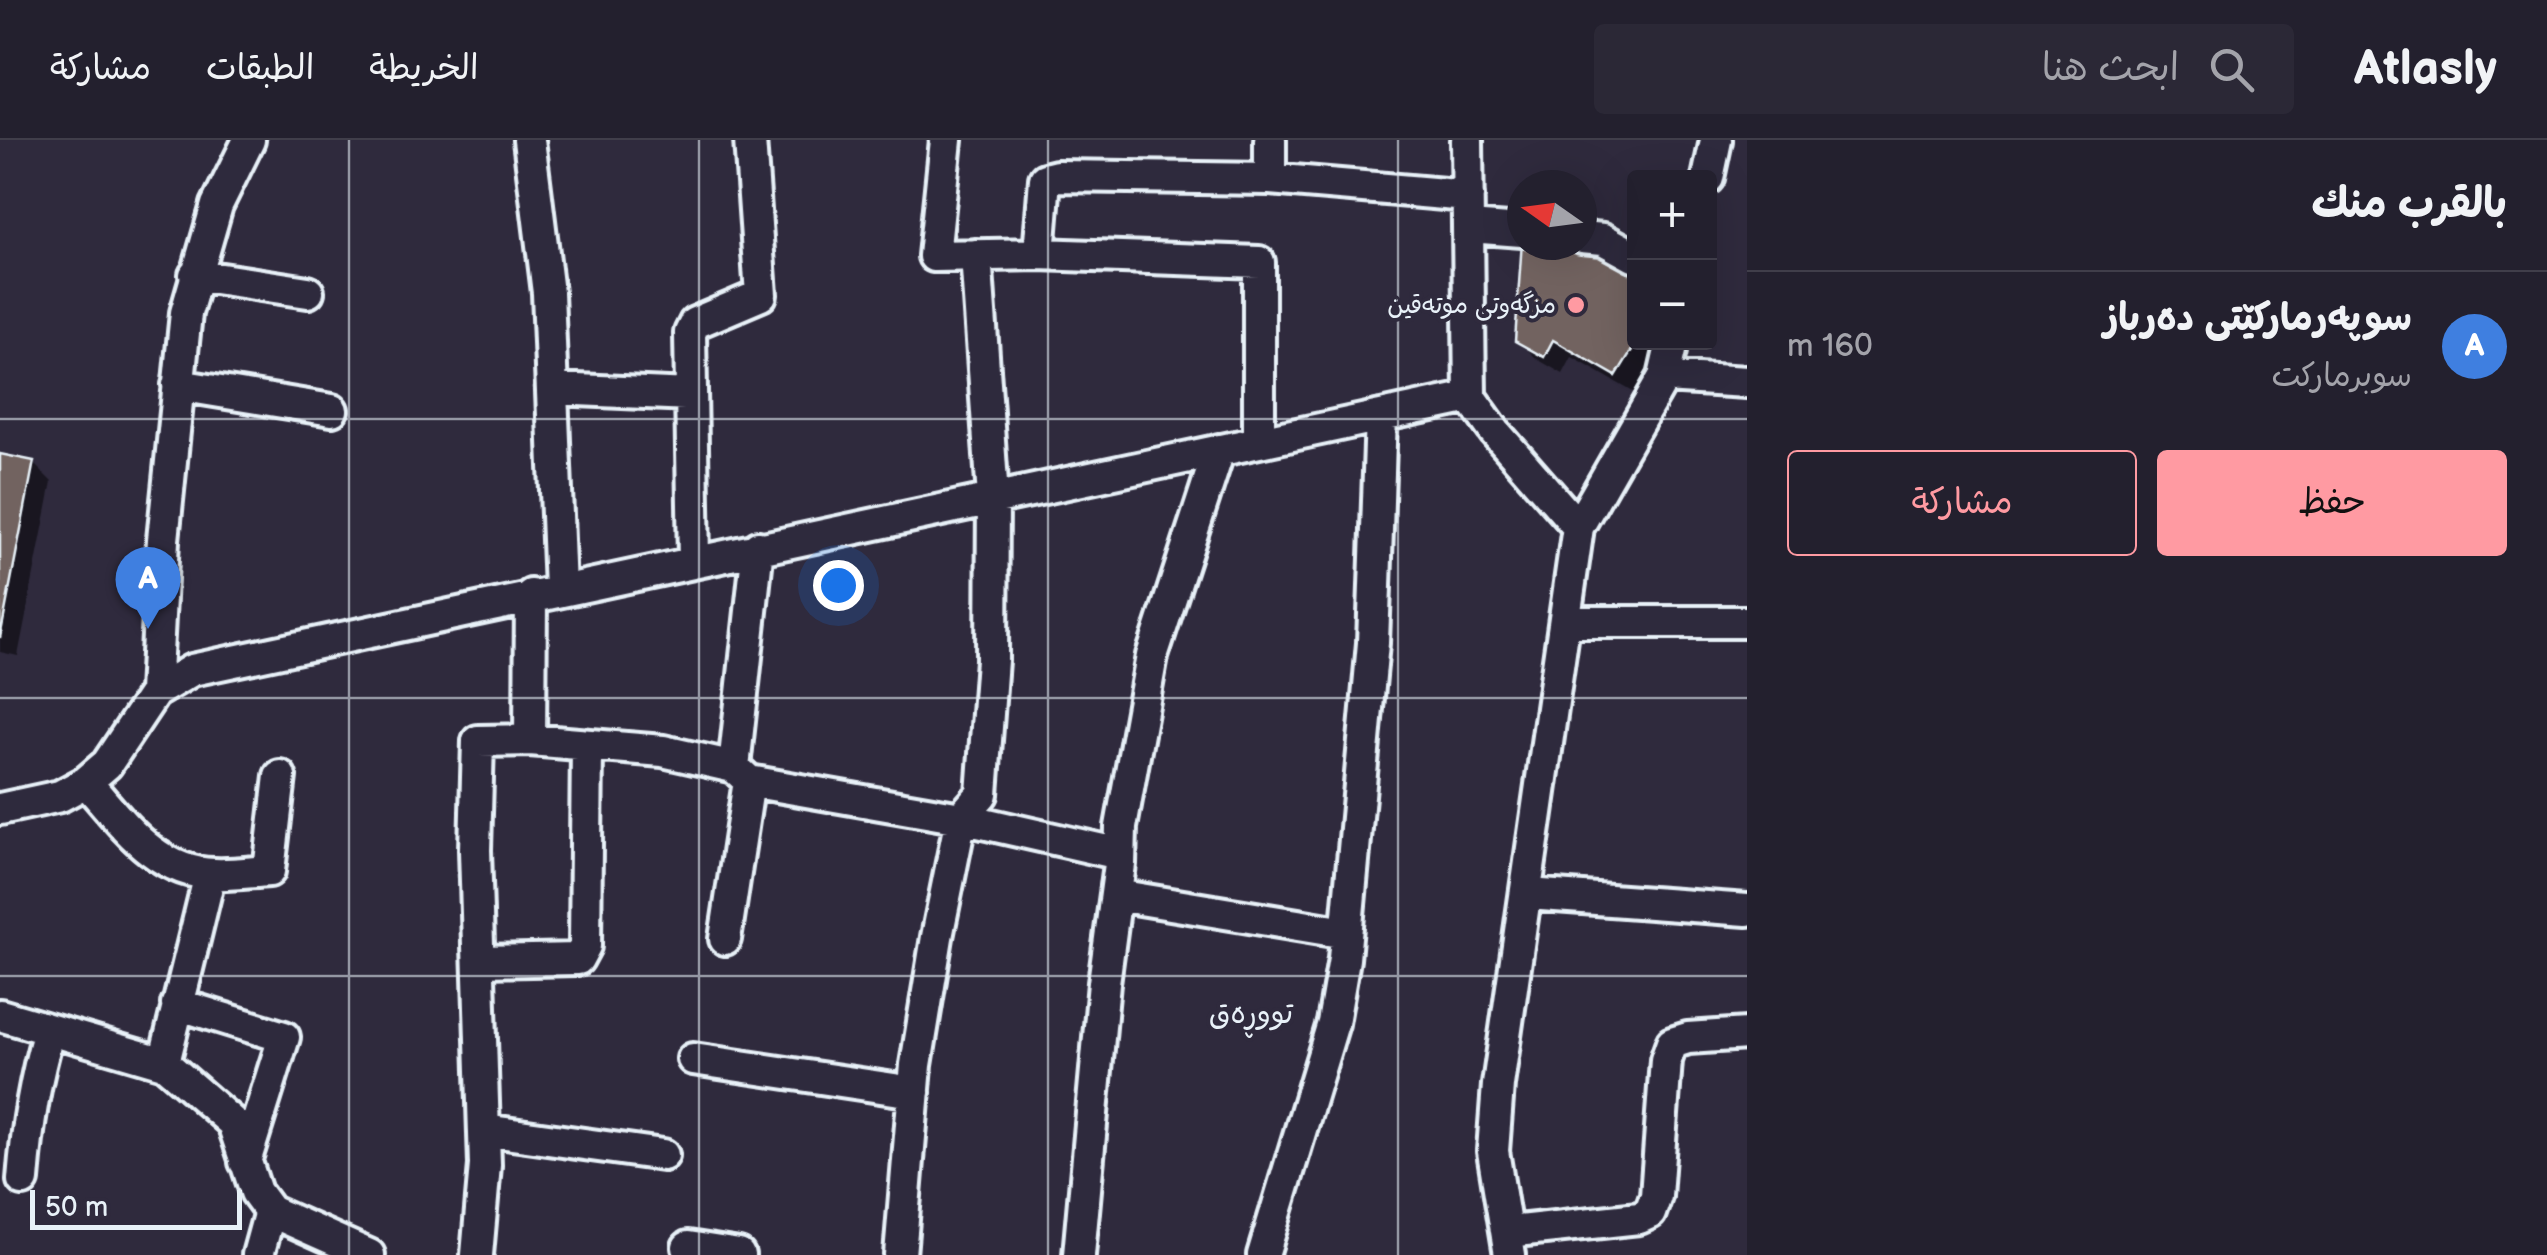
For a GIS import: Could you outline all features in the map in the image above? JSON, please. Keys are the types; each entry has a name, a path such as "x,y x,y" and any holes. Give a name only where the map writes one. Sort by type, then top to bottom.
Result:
{"street":[{"path":"155,692 162,540 186,313 218,205 249,140"},
{"path":"529,140 548,293 554,389 546,592 530,740"},
{"path":"694,561 690,333 695,323 762,295 750,140"},
{"path":"946,140 934,256 1039,254 1259,262 1259,442"},
{"path":"1270,140 1270,179"},
{"path":"1467,140 1470,397 1495,432 1578,527"},
{"path":"1710,170 1716,140"},
{"path":"1039,254 1042,190 1046,179 1057,176 1270,179 1468,196"},
{"path":"1470,226 1507,230"},
{"path":"1597,238 1627,252"},
{"path":"900,1255 914,1092 936,937 961,818 982,794 992,660 993,498 976,254"},
{"path":"195,275 308,292"},
{"path":"1670,350 1664,377 1578,527 1498,1084 1493,1150 1509,1244 1650,1213 1656,1196 1666,1060 1672,1042 1747,1034"},
{"path":"1664,377 1747,382"},
{"path":"178,386 332,410"},
{"path":"554,389 691,396"},
{"path":"0,809 60,796 86,782 107,764 155,692 192,670 1470,397"},
{"path":"1263,1255 1333,1023 1346,934 1372,643 1381,416"},
{"path":"1079,1255 1120,827 1152,656 1219,450"},
{"path":"726,939 758,547"},
{"path":"1566,622 1747,622"},
{"path":"477,1255 485,1164 475,850 478,741 530,740 663,751 742,774 1120,854"},
{"path":"479,961 564,962 578,960 586,946 587,746"},
{"path":"86,782 139,843 166,862 210,874 269,871 280,776"},
{"path":"164,1062 210,874"},
{"path":"1528,894 1747,910"},
{"path":"1116,895 1346,934"},
{"path":"178,1004 284,1037 245,1162"},
{"path":"0,1015 164,1062 234,1124 256,1192 270,1212 368,1255"},
{"path":"24,1180 27,1120 34,1079 49,1032"},
{"path":"693,1059 914,1092"},
{"path":"484,1130 664,1155"},
{"path":"258,1255 270,1212"},
{"path":"688,1247 739,1255"}],"building":[{"name":"مزگەوتی موتەقین","path":"1597,252 1627,267 1627,350 1632,350 1616,376 1553,340 1544,357 1515,341 1521,260 1597,260"},
{"path":"0,454 34,461 0,638"}],"place":[{"name":"مزگەوتی موتەقین","path":"1576,305"},
{"name":"سوپەرمارکێتی دەرباز","path":"148,629"}],"district":[{"name":"تووڕەق","path":"1251,1014"}]}
